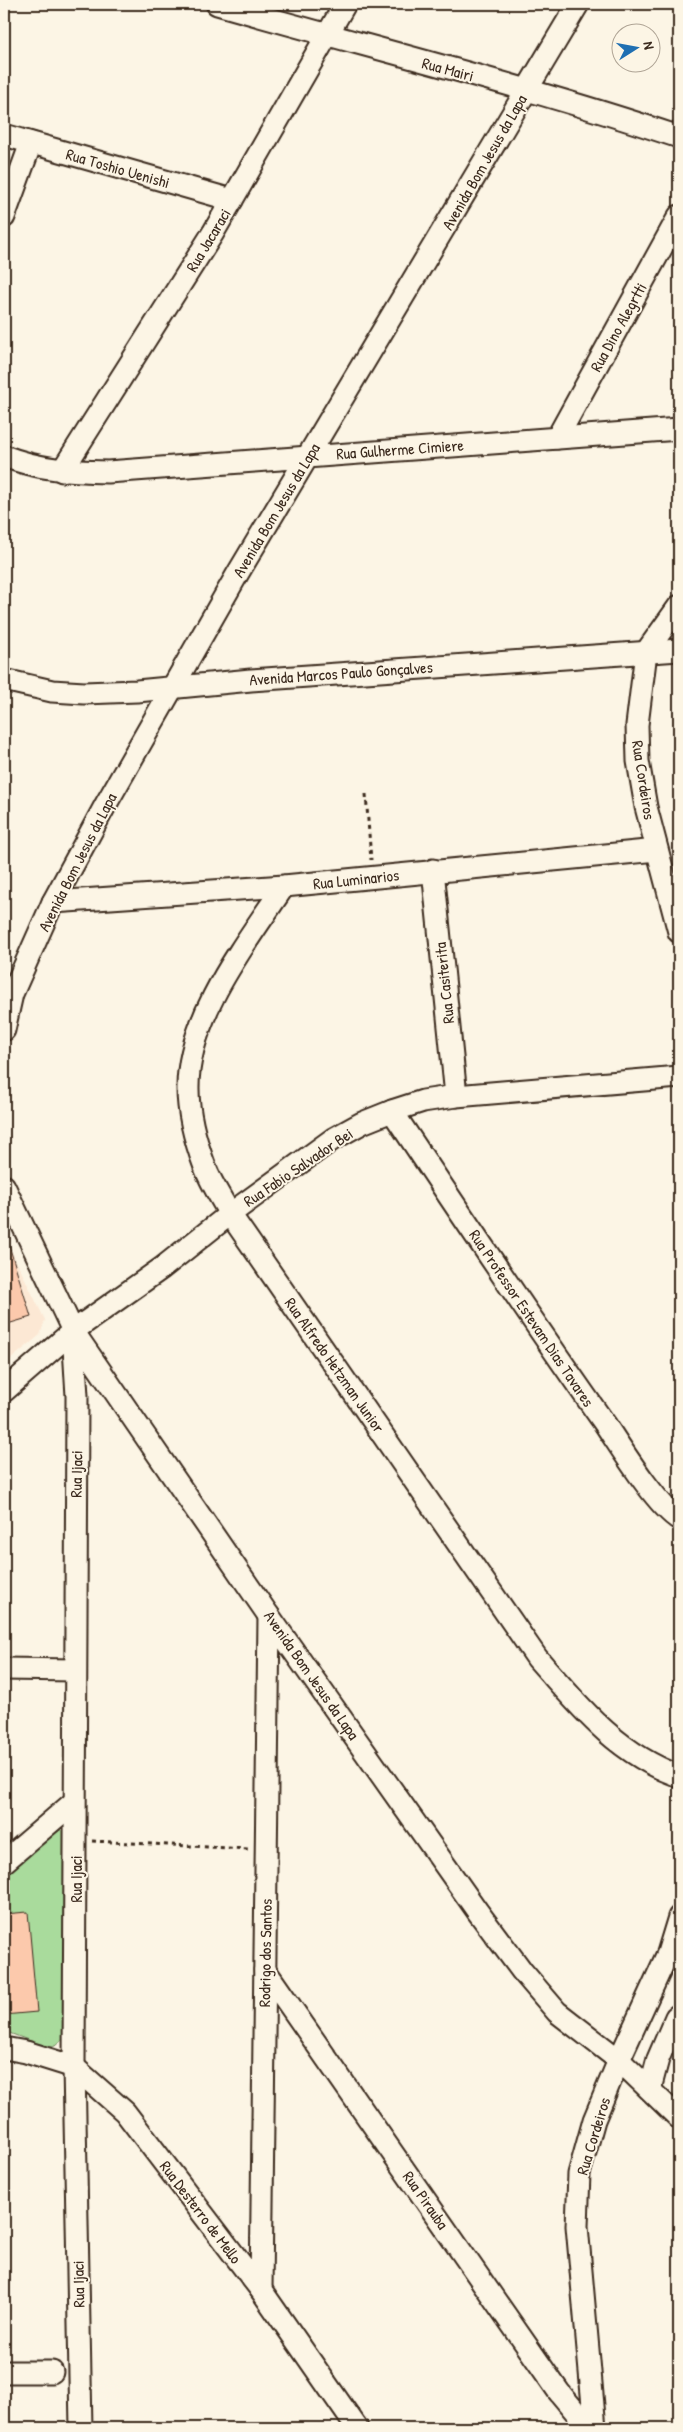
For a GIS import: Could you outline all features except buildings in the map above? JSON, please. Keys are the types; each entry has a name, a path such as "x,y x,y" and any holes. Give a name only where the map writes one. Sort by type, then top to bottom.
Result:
{"street":[{"name":"Rua Mairi","path":"216,4 325,36 526,89 679,137"},
{"name":"Rua Jacaraci","path":"62,471 232,200 345,4"},
{"name":"Avenida Bom Jesus da Lapa","path":"4,1030 12,994 54,902 106,804 308,456 578,4"},
{"name":"Rua Toshio Uenishi","path":"4,135 232,200"},
{"path":"4,217 30,143"},
{"name":"Rua Dino Alegrtti","path":"557,438 679,216"},
{"name":"Rua Gulherme Cimiere","path":"4,456 29,466 62,471 108,472 679,429"},
{"name":"Rua Cordeiros","path":"679,606 646,652 636,725 638,761 646,807 679,932"},
{"name":"Avenida Marcos Paulo Gonçalves","path":"4,680 52,691 84,693 173,689 251,680 679,650"},
{"name":"Rua Luminarios","path":"54,902 284,886 433,870 657,850"},
{"name":"Rua Casiterita","path":"433,870 456,1096"},
{"name":"Rua Alfredo Hetzman Junior","path":"284,886 221,983 206,1016 190,1065 188,1089 191,1121 205,1168 230,1214 537,1658 596,1725 654,1767 679,1776"},
{"name":"Rua Fabio Salvador Bei","path":"4,1391 74,1331 162,1268 230,1214 333,1139 362,1124 423,1100 679,1077"},
{"name":"Rua Professor Estevam Dias Tavares","path":"392,1111 544,1338 659,1499 670,1513 679,1519"},
{"name":"Avenida Bom Jesus da Lapa","path":"4,1186 74,1331 269,1616 478,1912 522,1971 557,2012 619,2060 679,2118"},
{"name":"Rua Ijaci","path":"74,1331 77,1396 74,2067 81,2428"},
{"name":"Rodrigo dos Santos","path":"261,2290 269,1616"},
{"path":"4,1669 76,1670"},
{"path":"4,1862 74,1802"},
{"name":"Rua Cordeiros","path":"595,2428 577,2226 579,2174 594,2120 668,1953 679,1917"},
{"name":"Rua Pirauba","path":"265,1970 559,2392 589,2428"},
{"path":"650,2089 658,2059 676,2016 679,2015"},
{"name":"Rua Desterro de Mello","path":"4,2048 26,2052 74,2067 125,2112 261,2290 357,2428"},
{"path":"4,2372 52,2372"}],"path":[{"path":"366,794 372,878"},
{"path":"76,1840 266,1850"}],"shaded area":[{"path":"4,1236 45,1320 40,1335 4,1365"}],"green space":[{"path":"60,1830 67,1831 65,2037 55,2046 47,2047 4,2031 4,1875 45,1840"}]}
